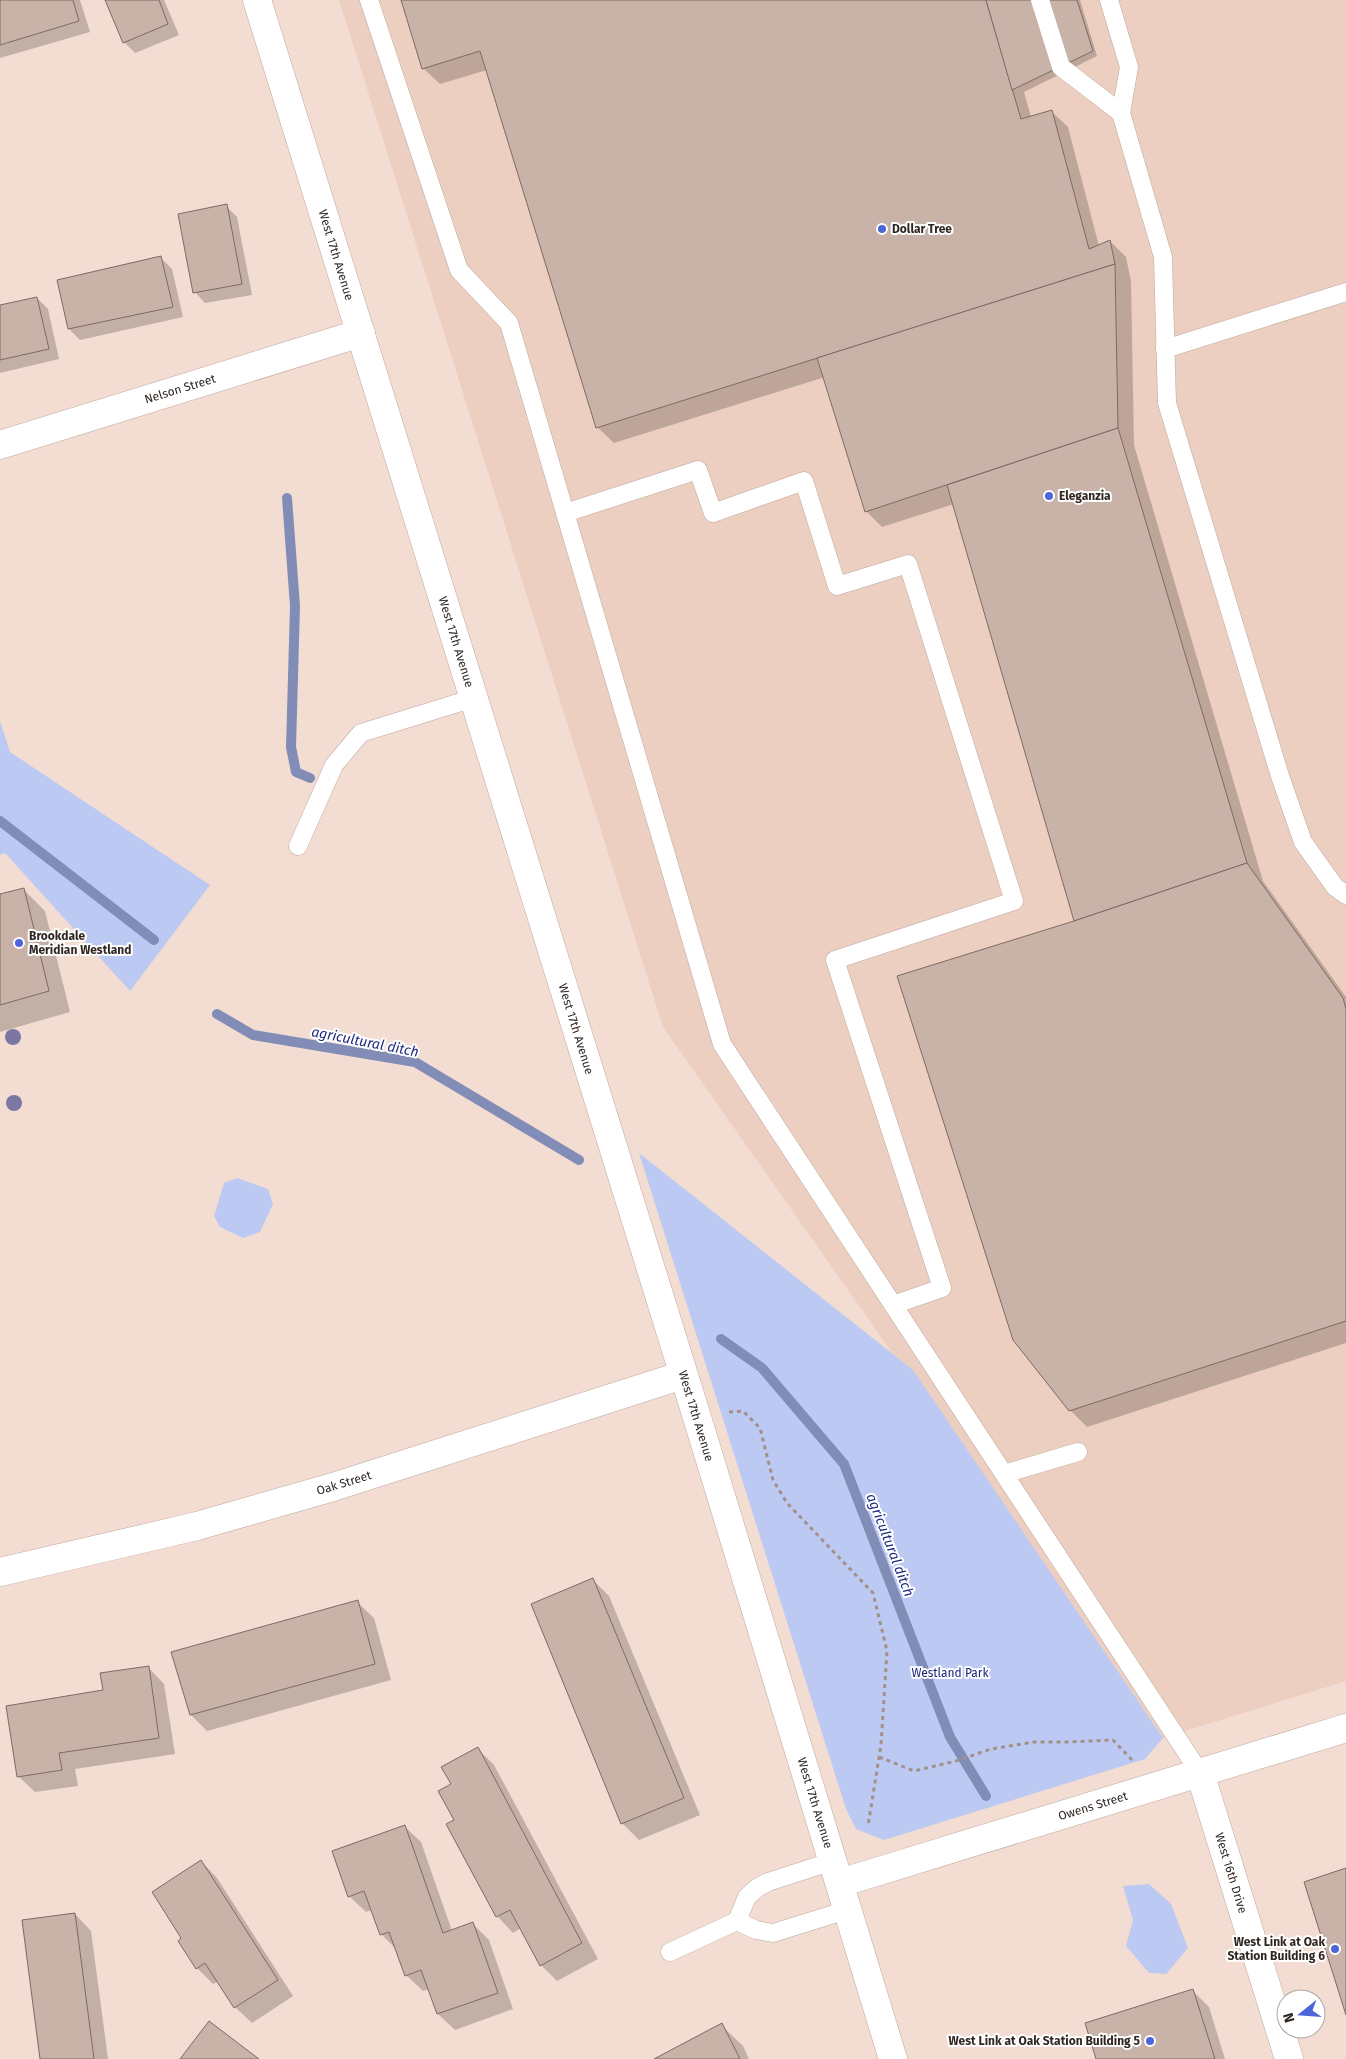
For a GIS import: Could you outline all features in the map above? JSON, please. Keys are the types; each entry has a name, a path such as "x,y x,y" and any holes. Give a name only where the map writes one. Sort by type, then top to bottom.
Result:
{"street":[{"name":"West 17th Avenue","path":"256,0 696,1414 893,2059"},
{"name":"Nelson Street","path":"0,445 361,333"},
{"name":"Oak Street","path":"0,1572 197,1526 315,1492 683,1375"},
{"name":"Owens Street","path":"836,1872 1158,1786 1346,1728"},
{"name":"West 16th Drive","path":"1200,1773 1289,2059"}],"lane":[{"path":"369,0 459,270 509,323 722,1044 1200,1773"},
{"path":"1040,0 1060,66 1121,113"},
{"path":"1109,0 1129,67 1121,113 1163,257 1167,404 1283,784 1303,842 1335,887 1346,895"},
{"path":"1165,349 1346,292"},
{"path":"565,513 698,470 713,513 804,481 837,586 908,564 1014,901 835,960 942,1288 892,1304"},
{"path":"298,846 334,765 361,733 474,698"},
{"path":"1004,1474 1078,1452"},
{"path":"670,1952 737,1921 747,1897 757,1888 768,1882 836,1872"},
{"path":"737,1921 756,1930 774,1933 847,1910"}],"path":[{"path":"696,1414 743,1411 760,1428 773,1480 787,1503 873,1593 887,1651 879,1757 868,1826"},
{"path":"879,1757 914,1771 956,1761 991,1748 1034,1742 1112,1740 1158,1786"}],"shaded area":[{"path":"339,0 1346,0 1346,1681 1163,1738 663,1027"}],"green space":[{"path":"0,721 10,752 210,885 130,991 5,853 0,855"},
{"name":"Westland Park","path":"639,1153 913,1370 1163,1738 1145,1759 884,1840 856,1829 846,1809"},
{"path":"237,1178 268,1189 273,1204 260,1232 243,1238 220,1227 214,1216 224,1183"},
{"path":"1149,1884 1171,1904 1188,1948 1166,1974 1149,1973 1126,1946 1133,1920 1123,1886"}],"building":[{"path":"0,0 73,0 79,21 0,45"},
{"path":"105,0 159,0 168,24 123,43"},
{"path":"401,0 986,0 1021,119 1052,110 1089,249 1110,240 1115,264 596,428 480,51 422,69"},
{"path":"986,0 1077,0 1093,51 1012,90"},
{"path":"227,204 242,284 193,293 178,214"},
{"path":"161,256 173,307 68,329 57,280"},
{"path":"1115,264 1118,428 865,512 817,358"},
{"path":"37,297 49,349 0,360 0,305"},
{"path":"1118,428 1247,863 1074,921 947,485"},
{"path":"1247,863 1343,998 1346,1009 1346,1321 1069,1411 1013,1340 897,976 1074,921"},
{"name":"Brookdale Meridian Westland","path":"24,888 49,991 0,1005 0,894"},
{"path":"593,1578 684,1798 621,1824 531,1604"},
{"path":"358,1600 375,1664 190,1715 171,1652"},
{"path":"149,1666 159,1738 59,1753 62,1770 17,1777 6,1706 103,1690 100,1673"},
{"path":"478,1747 582,1943 540,1966 510,1910 496,1917 446,1824 454,1820 438,1791 451,1784 441,1767"},
{"path":"405,1825 443,1933 473,1922 498,1993 437,2014 421,1970 405,1976 389,1932 380,1935 364,1891 348,1897 332,1851"},
{"path":"201,1860 278,1980 234,2008 205,1963 196,1969 178,1941 181,1938 152,1892"},
{"name":"West Link at Oak Station Building 6","path":"1346,1868 1346,2015 1304,1882"},
{"path":"75,1913 94,2059 40,2059 22,1920"},
{"name":"West Link at Oak Station Building 5","path":"1193,1989 1215,2059 1096,2059 1085,2023"},
{"path":"209,2021 259,2059 180,2059"},
{"path":"722,2023 740,2059 654,2059"}],"waterway":[{"path":"287,498 295,606 291,747 296,772 310,778"},
{"name":"agricultural ditch","path":"0,821 154,940"},
{"name":"agricultural ditch","path":"217,1014 253,1035 415,1062 579,1160"},
{"name":"agricultural ditch","path":"721,1339 762,1368 844,1464 950,1737 986,1796"}],"place":[{"name":"Dollar Tree","path":"882,229"},
{"name":"Eleganzia","path":"1049,496"},
{"name":"Brookdale Meridian Westland","path":"19,943"},
{"name":"West Link at Oak Station Building 6","path":"1335,1949"},
{"name":"West Link at Oak Station Building 5","path":"1150,2041"}]}
